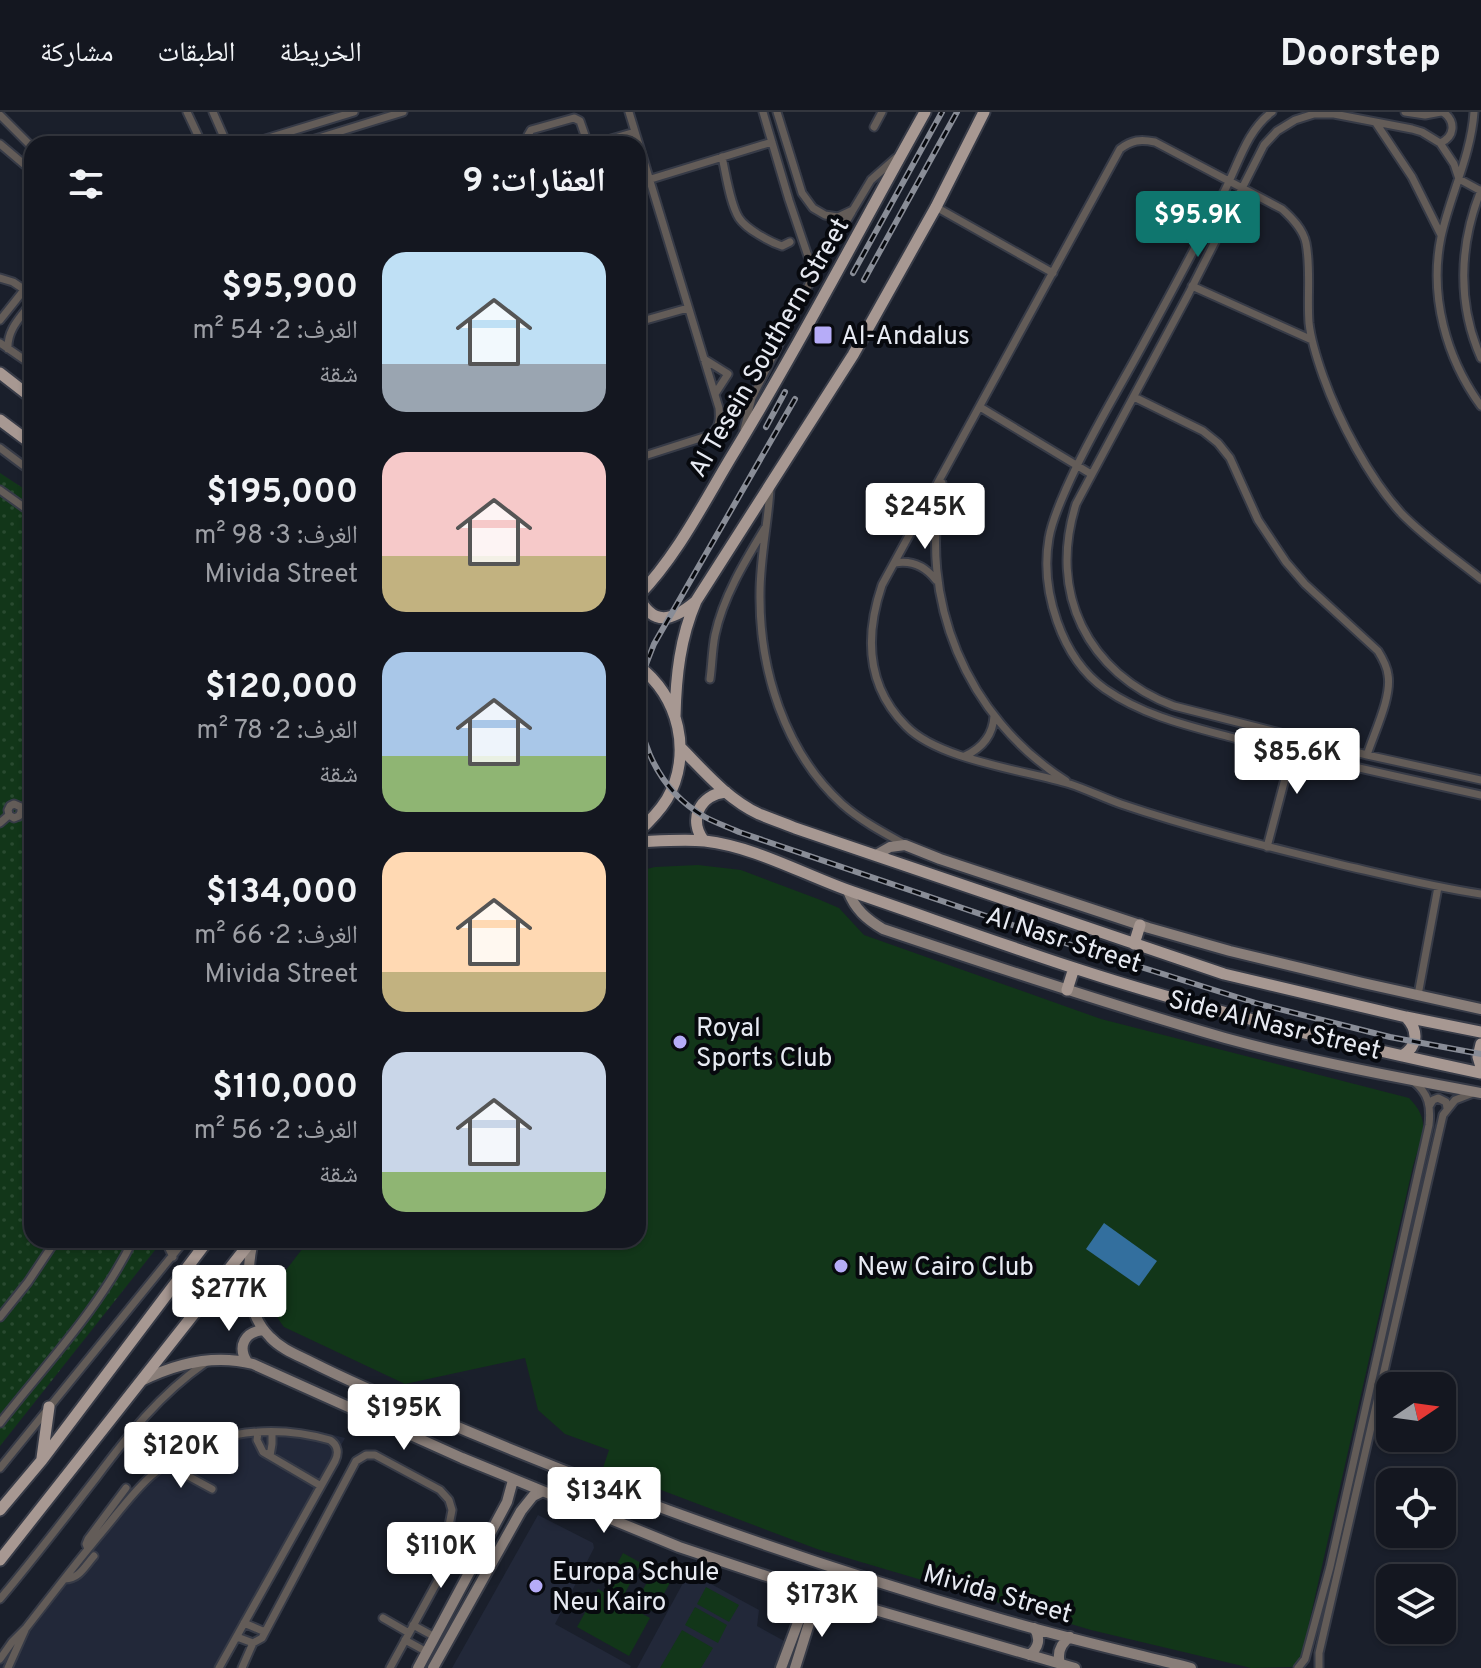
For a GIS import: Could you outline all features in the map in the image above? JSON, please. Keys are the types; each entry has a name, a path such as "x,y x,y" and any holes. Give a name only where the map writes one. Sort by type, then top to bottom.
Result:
{"main road":[{"name":"Al Tesein Southern Street","path":"646,587 671,557 743,439 925,112"},
{"path":"646,824 668,797 679,764 680,747 675,716 677,665 696,601 853,355 936,207 984,112"},
{"path":"0,373 24,392"},
{"path":"0,420 24,438"},
{"path":"646,608 662,618 678,614 696,601"},
{"path":"646,674 667,698 675,716"},
{"name":"Al Nasr Street","path":"680,747 726,792 757,813 1224,974 1481,1032"},
{"path":"704,841 696,826 698,809 709,797 726,792"},
{"name":"Al Nasr Street","path":"646,842 704,841 744,850 848,891 1074,968 1333,1041 1481,1070"},
{"path":"1134,944 1140,925"},
{"path":"1067,990 1074,968"},
{"path":"1402,1056 1412,1047 1415,1038 1415,1029 1406,1017"},
{"path":"1481,1044 1478,1057 1481,1070"},
{"path":"0,1510 42,1460 202,1248"},
{"path":"0,1560 246,1248"},
{"path":"42,1460 49,1407"}],"street":[{"path":"187,112 198,136"},
{"path":"213,112 224,136"},
{"path":"275,136 354,112"},
{"path":"321,122 326,136 403,112"},
{"path":"629,112 636,136"},
{"path":"763,112 810,262 811,280"},
{"path":"777,112 804,199 825,215 838,217 853,210"},
{"path":"874,127 882,112"},
{"path":"1272,112 1252,132 1176,286 1077,465 1058,506 1049,538 1049,585 1057,624 1086,673 1105,689 1153,715 1292,753 1481,795"},
{"path":"1405,112 1425,115 1442,112 1451,120 1452,131 1440,143"},
{"path":"1474,112 1469,147 1441,236 1438,284 1443,324 1459,371 1481,406"},
{"path":"1481,358 1467,317 1463,291 1463,265 1470,218 1481,191 1459,179 1454,164 1440,143 1422,132 1334,114 1314,114 1295,120 1277,131 1264,145 1076,504 1067,542 1071,595 1079,620 1100,655 1129,683 1174,706 1367,755 1481,780"},
{"path":"0,115 24,139"},
{"path":"528,136 531,130 574,118 580,121 585,136"},
{"path":"1376,123 1412,177 1441,236"},
{"path":"621,136 635,132"},
{"path":"1481,579 1400,512 1381,488 1354,443 1337,410 1312,340 1306,243 1290,216 1155,142 1143,139 1130,142 1120,149 882,585 873,610 870,637 873,664 881,690 892,710 906,727 924,741 945,750 1072,785 1120,804 1267,847 1481,894"},
{"path":"646,180 772,142"},
{"path":"0,144 24,164"},
{"path":"743,439 752,398 811,280 871,180 901,154"},
{"path":"722,157 740,219 775,243 782,246 790,242"},
{"path":"646,169 715,394 720,421 710,435 646,455"},
{"path":"786,188 799,184"},
{"path":"936,207 1053,273"},
{"path":"1182,273 1189,272 1192,287"},
{"path":"0,278 24,289"},
{"path":"1176,286 1180,294 1192,287"},
{"path":"1192,287 1312,340"},
{"path":"0,320 24,291"},
{"path":"18,298 24,301"},
{"path":"646,320 688,308"},
{"path":"8,349 11,329 24,313"},
{"path":"0,343 24,360"},
{"path":"704,359 728,374 715,394"},
{"path":"1134,397 1203,431 1218,443 1230,458 1258,520 1286,562 1305,584 1378,651 1389,677 1388,691 1367,755"},
{"path":"980,407 1091,474"},
{"path":"0,448 24,466"},
{"path":"944,473 935,527 937,582 942,610 959,658 994,716 1022,747 1072,785"},
{"path":"771,483 760,590 760,621 766,665 779,709 800,750 822,784 863,820 905,845 940,859 1140,925 1230,951 1481,1009"},
{"path":"0,490 24,507"},
{"path":"710,679 715,634 729,595 768,523"},
{"path":"894,563 916,564 928,571 937,582"},
{"path":"965,756 977,750 986,740 994,716"},
{"path":"1267,847 1296,737"},
{"path":"0,823 9,815"},
{"path":"876,855 890,847 905,845"},
{"path":"1418,995 1438,887"},
{"name":"Side Al Nasr Street","path":"848,891 860,912 883,929 1067,990 1227,1038 1329,1063 1478,1093"},
{"path":"1299,1668 1305,1659 1330,1567 1429,1125 1430,1105 1426,1095 1411,1080"},
{"path":"1319,1668 1319,1653 1340,1558 1443,1115 1455,1100 1478,1093"},
{"path":"1430,1105 1441,1098 1447,1108"},
{"path":"0,1317 51,1248"},
{"path":"0,1423 97,1301 129,1248"},
{"path":"169,1248 173,1257"},
{"path":"0,1468 179,1248"},
{"path":"247,1362 242,1348 245,1339 255,1331 263,1330 252,1306 249,1289 251,1248"},
{"name":"Mivida Street","path":"263,1330 284,1348 344,1379 491,1442 776,1548 998,1618 1191,1668"},
{"path":"0,1599 141,1420 172,1388 208,1361"},
{"name":"Mivida Street","path":"141,1381 181,1365 208,1361 247,1362 541,1492 679,1547 827,1596 1075,1668"},
{"path":"258,1432 258,1444 263,1452 321,1486"},
{"path":"0,1659 65,1579 91,1553 141,1485 182,1453 231,1435 258,1432 330,1440 338,1451 337,1458 219,1668"},
{"path":"270,1456 272,1432"},
{"path":"242,1668 253,1643 265,1632 356,1461 369,1454 440,1490 451,1505 448,1562 390,1668"},
{"path":"166,1464 212,1489"},
{"path":"418,1668 507,1502 513,1480"},
{"path":"91,1553 86,1544 88,1539 126,1488"},
{"path":"433,1668 525,1505 541,1492"},
{"path":"493,1528 508,1535"},
{"path":"479,1555 492,1561"},
{"path":"781,1668 800,1617 795,1585"},
{"path":"795,1668 811,1617 827,1596"},
{"path":"383,1618 409,1633 427,1652"},
{"path":"244,1623 265,1632"},
{"path":"8,1668 26,1628"},
{"path":"1029,1655 1036,1649 1039,1640 1034,1628"},
{"path":"409,1633 435,1637"},
{"path":"237,1637 253,1643"},
{"path":"1060,1664 1061,1647 1070,1637"}],"shaded area":[{"path":"274,1426 318,1431 345,1438 221,1668 0,1668 72,1569 156,1469 197,1443 228,1430"},
{"name":"Europa Schule Neu Kairo","path":"538,1515 593,1543 594,1548 555,1624 630,1668 452,1668"},
{"path":"689,1572 759,1610 757,1626 786,1642 775,1668 637,1668"}],"green space":[{"path":"0,473 24,489 24,1248 157,1248 0,1446"},
{"name":"New Cairo Club","path":"698,865 741,870 839,908 864,935 1101,1019 1409,1098 1421,1115 1422,1139 1413,1166 1302,1654 1294,1667 1251,1668 1091,1630 817,1549 603,1468 609,1450 565,1434 538,1410 525,1358 405,1384 284,1327 276,1315 272,1292 303,1248 646,1248 646,869"},
{"path":"623,1553 641,1563 624,1595 606,1585"},
{"path":"654,1570 672,1579 654,1612 636,1602"},
{"path":"706,1587 739,1605 729,1622 697,1604"},
{"path":"598,1589 650,1618 629,1656 577,1627"},
{"path":"695,1607 727,1625 718,1643 685,1625"},
{"path":"682,1630 713,1648 701,1668 660,1668"}],"water":[{"path":"1104,1223 1157,1261 1139,1286 1086,1249"}],"railway":[{"path":"853,273 942,112"},
{"path":"864,280 957,112"},
{"path":"766,427 785,392"},
{"path":"646,665 654,644 795,399"},
{"path":"646,744 660,774 688,805 705,817 739,832 1083,949 1259,1004 1390,1037 1481,1054"}],"place":[{"name":"Al-Andalus","path":"823,335"},
{"name":"Royal Sports Club","path":"680,1042"},
{"name":"New Cairo Club","path":"841,1266"},
{"name":"Europa Schule Neu Kairo","path":"536,1586"}]}
